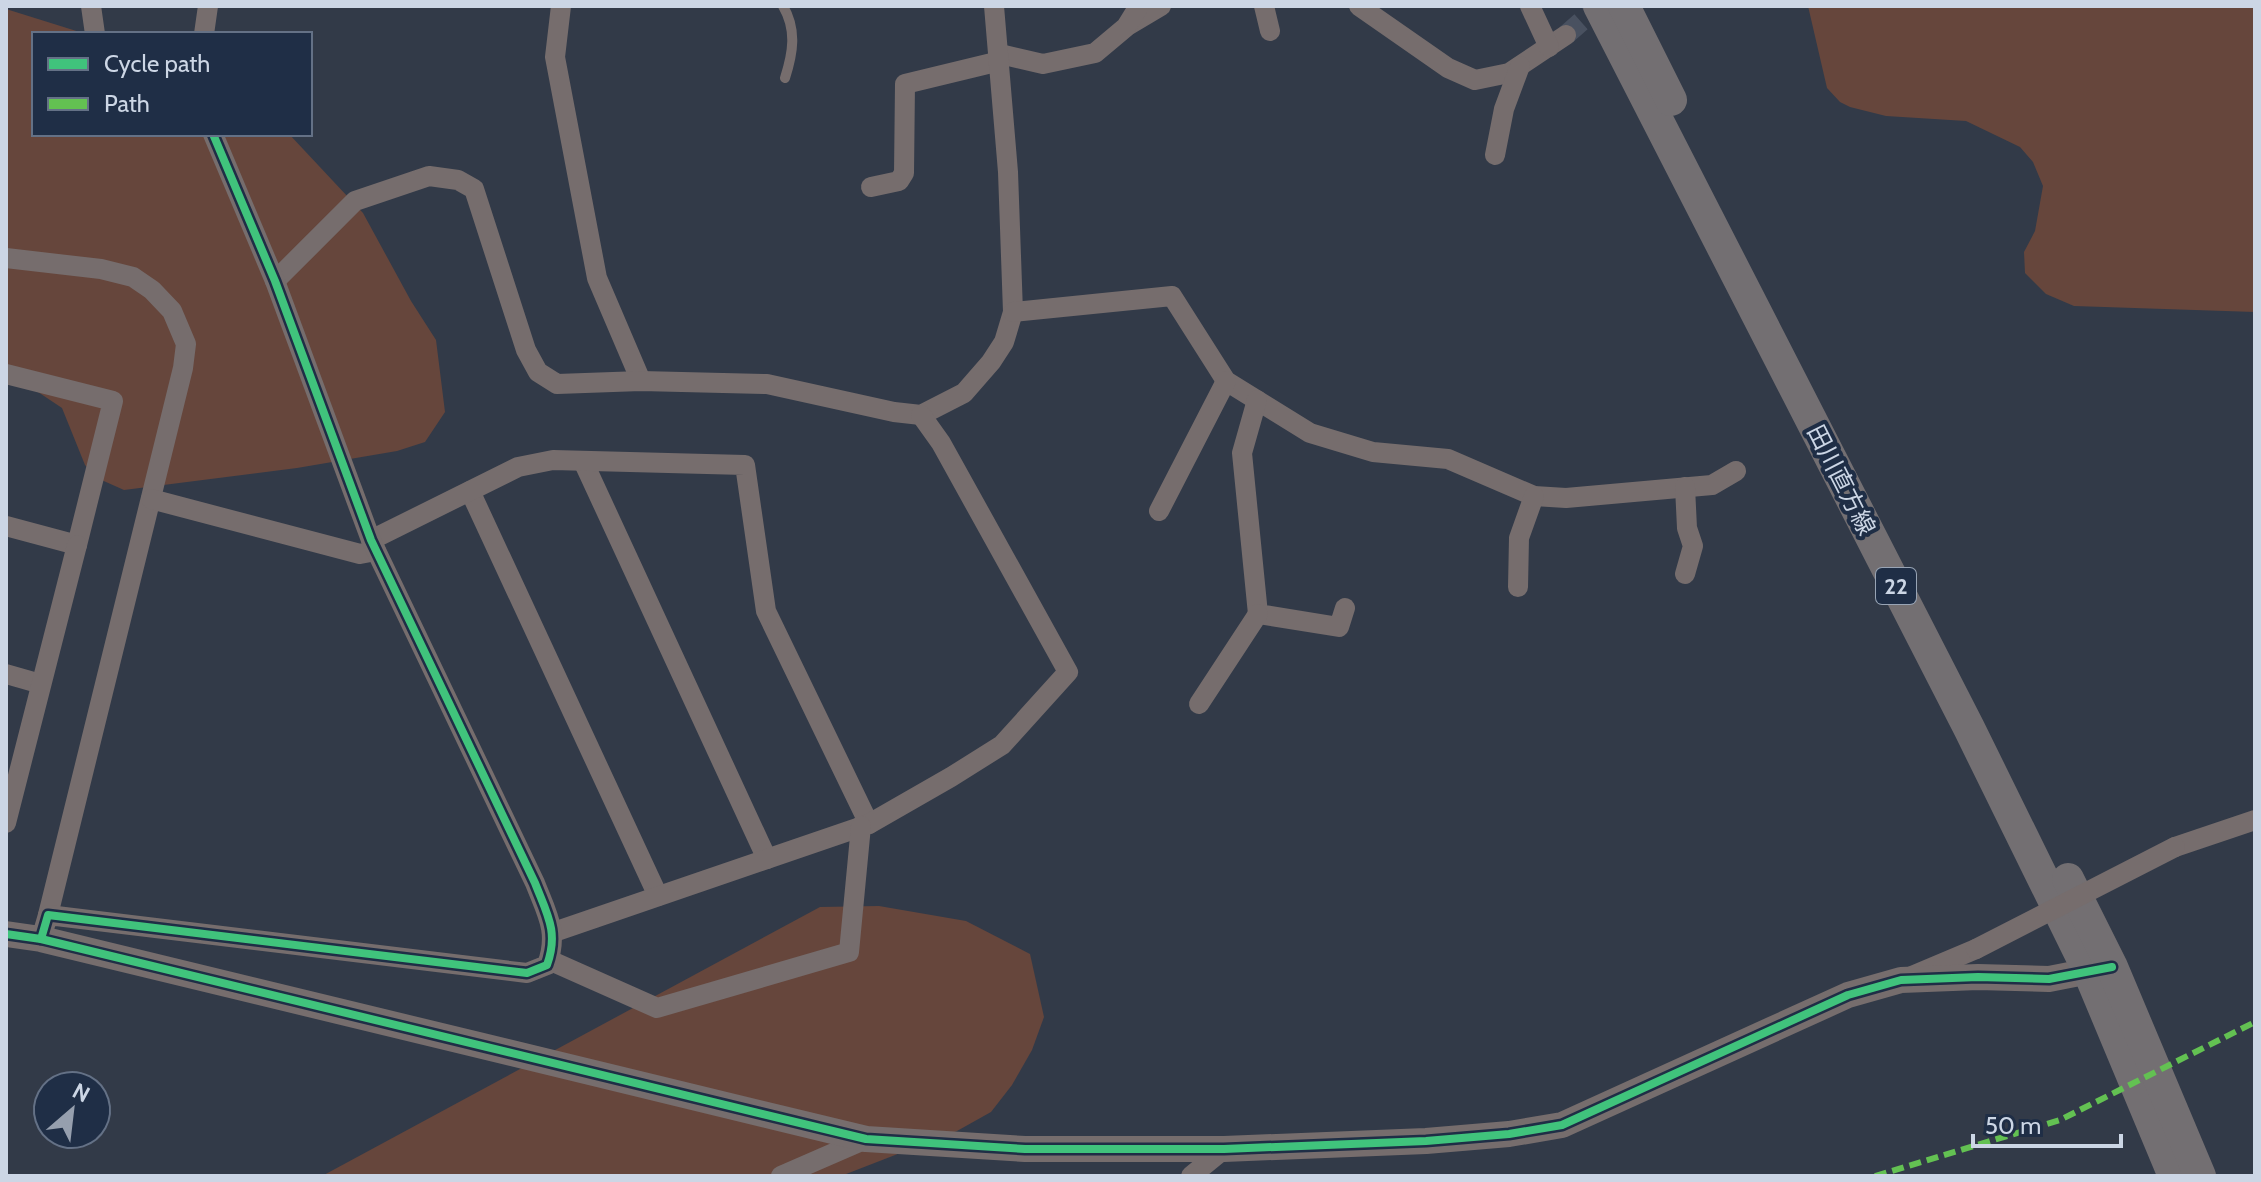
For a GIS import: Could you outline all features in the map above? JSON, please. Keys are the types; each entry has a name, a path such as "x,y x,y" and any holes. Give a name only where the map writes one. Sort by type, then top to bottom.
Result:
{"main road":[{"name":"田川直方線","path":"1599,6 1969,728 2100,968 2174,1176"},
{"name":"田川直方線","path":"1624,6 2200,1176"}],"street":[{"path":"91,6 95,32"},
{"path":"204,32 208,6"},
{"path":"561,6 555,57 597,278 641,381"},
{"path":"275,281 355,201 429,176 458,180 474,189 526,350 538,372 557,384 641,381 767,384 921,415 964,393 1004,342 1013,312 1008,172 994,6"},
{"path":"1126,27 1139,6"},
{"path":"871,187 899,181 904,173 905,84 1000,57 1043,64 1095,53 1126,27 1161,6"},
{"path":"1264,6 1270,31"},
{"path":"1359,6 1448,68 1475,80 1509,73 1558,41 1530,6"},
{"path":"1495,155 1504,109 1520,66"},
{"path":"6,934 44,927 527,973 547,965 553,950 554,932 535,883 374,545 275,281 214,136"},
{"path":"6,258 101,269 133,277 152,290 172,311 186,344 183,368 44,927"},
{"path":"1013,312 1172,296 1226,381 1310,433 1373,452 1448,459 1534,496 1566,498 1712,485 1736,471"},
{"path":"6,374 113,401 6,823"},
{"path":"1159,511 1226,381"},
{"path":"1199,704 1258,614 1242,453 1257,400"},
{"path":"554,932 865,825 1002,745 1068,672 941,443 921,415"},
{"path":"151,499 360,554 518,467 553,460 745,465 766,611 865,825 849,952 657,1008 549,960"},
{"path":"583,461 767,859"},
{"path":"1685,487 1687,528 1693,546 1685,574"},
{"path":"470,491 658,896"},
{"path":"1518,587 1519,538 1534,496"},
{"path":"6,526 77,545"},
{"path":"1258,614 1339,627 1345,608"},
{"path":"6,674 41,684"},
{"path":"44,927 866,1139 1025,1149 1224,1149 1426,1141 1509,1134 1562,1125 1848,995 1901,980 1976,949 2175,847 2255,820"},
{"path":"1901,980 1978,977 2049,979 2100,968"},
{"path":"781,1176 866,1139"},
{"path":"1191,1176 1224,1149"}],"lane":[{"path":"783,6 791,21 793,53 785,78"}],"shaded area":[{"path":"1808,6 2255,6 2255,312 2074,306 2046,294 2025,273 2024,252 2035,231 2043,186 2033,162 2020,147 1966,121 1886,116 1840,102 1827,88"},
{"path":"6,9 80,32 32,32 32,136 291,136 363,213 436,340 445,412 425,442 397,451 297,468 124,490 97,478 85,465 62,408 29,386 6,376"},
{"path":"879,906 966,921 1030,954 1044,1017 1032,1050 1012,1085 991,1112 957,1131 841,1176 322,1176 820,907"}],"tunnel":[{"path":"1566,35 1599,6"}],"marked path":[{"path":"1875,1176 2060,1120 2255,1022"}],"cycle path":[{"path":"41,939 48,915 527,973 547,965 550,953 550,923 535,883 371,540 275,281 214,136"},
{"path":"6,934 41,939 866,1139 1025,1149 1224,1149 1426,1141 1509,1134 1562,1125 1848,995 1901,980 1978,977 2049,979 2112,967"}]}
